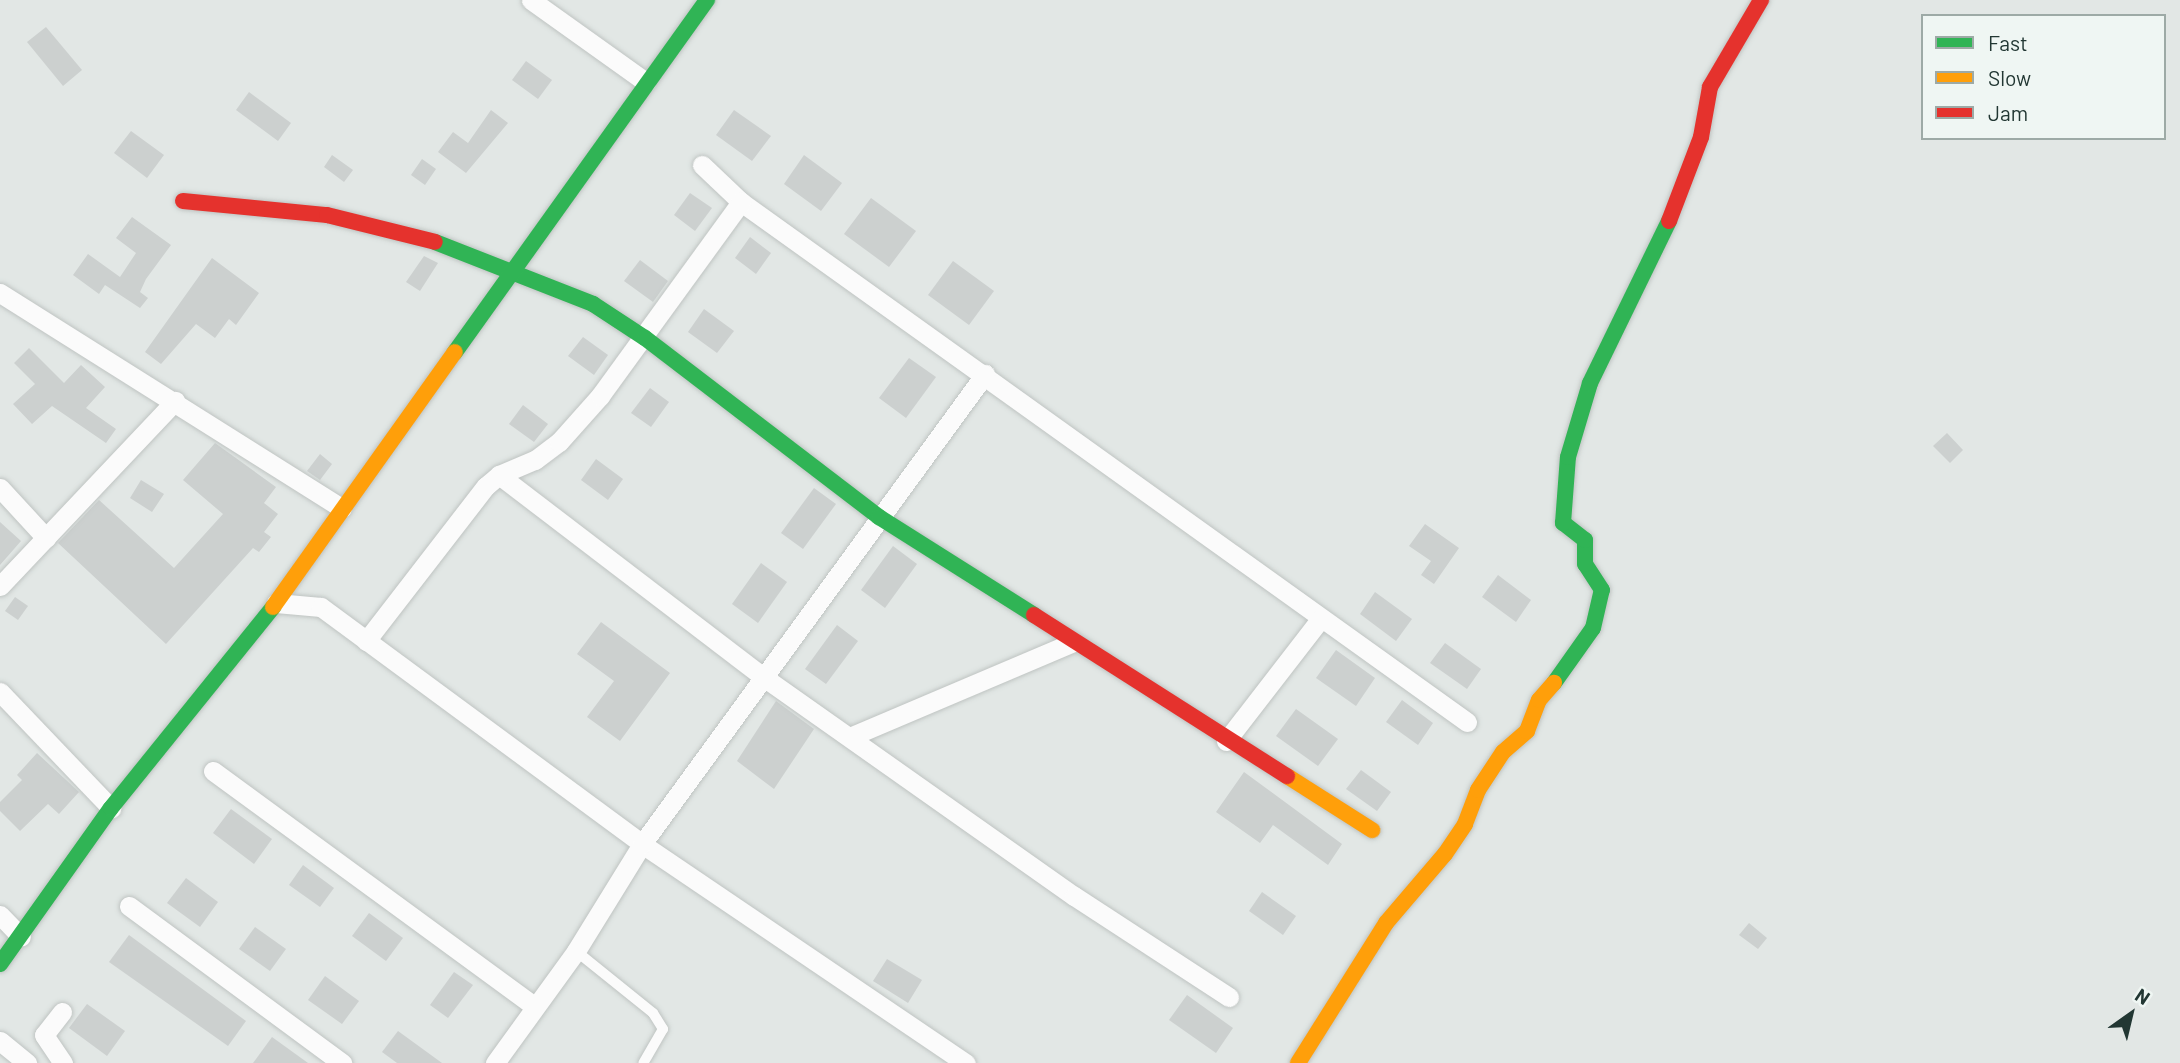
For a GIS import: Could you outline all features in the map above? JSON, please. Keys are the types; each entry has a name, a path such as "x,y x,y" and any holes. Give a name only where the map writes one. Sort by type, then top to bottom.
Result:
{"street":[{"path":"531,0 646,82"},
{"path":"0,964 111,808 276,603 707,0"},
{"path":"1298,1063 1348,990 1386,923 1445,854 1465,824 1478,790 1503,751 1527,731 1539,700 1577,656 1592,628 1602,590 1585,564 1585,540 1563,523 1568,457 1579,413 1590,383 1654,259 1701,137 1710,86 1718,68 1761,0"},
{"path":"702,164 741,202 985,374 1467,722"},
{"path":"183,201 327,215 442,244 514,270 593,304 645,338 879,517 1226,741 1372,830"},
{"path":"366,641 499,475 535,460 559,442 645,338 741,202"},
{"path":"0,293 176,401 342,509"},
{"path":"495,1063 576,951 642,844 762,676 985,374"},
{"path":"0,586 176,401"},
{"path":"499,475 762,676 852,736 1074,895 1229,998"},
{"path":"0,488 46,538"},
{"path":"276,603 321,607 642,844 966,1063"},
{"path":"1226,741 1321,618"},
{"path":"852,736 1073,642"},
{"path":"0,692 111,808"},
{"path":"213,771 534,1007"},
{"path":"129,906 341,1063"},
{"path":"0,915 21,937"},
{"path":"62,1012 44,1035 63,1063"},
{"path":"0,1041 27,1063"}],"lane":[{"path":"576,951 653,1013 663,1029 643,1063"}],"building":[{"path":"46,27 82,70 63,86 27,42"},
{"path":"526,61 552,80 538,99 512,80"},
{"path":"249,92 291,123 278,141 236,110"},
{"path":"491,110 508,123 466,173 438,152 453,132 468,143"},
{"path":"734,110 771,136 752,161 716,135"},
{"path":"131,131 164,155 147,178 114,153"},
{"path":"332,155 353,170 344,182 324,167"},
{"path":"804,155 842,183 821,211 784,184"},
{"path":"422,159 436,169 425,185 411,175"},
{"path":"690,193 712,208 695,231 674,215"},
{"path":"871,198 916,231 889,267 844,234"},
{"path":"132,217 171,245 146,279 140,292 148,298 140,308 105,285 99,294 73,275 88,254 120,277 136,253 116,238"},
{"path":"750,237 771,253 756,274 735,258"},
{"path":"424,256 438,263 420,291 406,282"},
{"path":"212,258 259,293 236,325 229,319 215,338 196,324 161,364 145,352"},
{"path":"640,260 668,281 653,302 624,281"},
{"path":"953,261 994,291 969,325 928,295"},
{"path":"704,309 734,331 717,353 688,332"},
{"path":"583,337 608,355 594,375 568,356"},
{"path":"29,348 64,383 81,365 105,387 86,408 116,429 106,443 52,406 32,424 13,404 35,384 14,363"},
{"path":"909,358 936,377 906,418 879,398"},
{"path":"650,388 669,402 651,427 631,413"},
{"path":"523,405 548,424 534,442 509,424"},
{"path":"1947,433 1963,450 1950,463 1933,446"},
{"path":"215,443 276,487 264,503 278,514 264,532 271,537 259,552 253,548 166,644 58,543 99,500 174,568 223,514 183,480"},
{"path":"320,454 332,464 320,480 307,471"},
{"path":"596,459 623,479 608,500 581,480"},
{"path":"141,480 164,494 152,512 130,498"},
{"path":"814,488 836,504 803,549 781,533"},
{"path":"0,522 21,541 0,565"},
{"path":"1425,524 1459,548 1434,584 1421,575 1431,561 1409,546"},
{"path":"893,546 917,564 885,608 861,590"},
{"path":"761,563 787,582 758,623 732,604"},
{"path":"1498,575 1531,600 1516,622 1482,597"},
{"path":"1375,592 1412,619 1396,641 1360,614"},
{"path":"15,597 28,606 18,620 5,611"},
{"path":"601,622 670,673 620,741 587,717 614,681 577,654"},
{"path":"837,625 858,641 826,684 805,669"},
{"path":"1445,643 1481,669 1467,689 1430,663"},
{"path":"1336,650 1375,678 1356,706 1316,678"},
{"path":"1402,700 1433,723 1418,745 1386,722"},
{"path":"776,701 814,729 774,789 737,761"},
{"path":"1296,709 1338,739 1318,766 1276,736"},
{"path":"37,753 79,792 59,814 48,804 20,831 0,811 0,802 22,780 17,775"},
{"path":"1361,770 1391,792 1377,811 1346,789"},
{"path":"1244,772 1342,844 1328,865 1273,825 1260,843 1216,812"},
{"path":"231,809 272,839 254,864 213,833"},
{"path":"303,865 334,888 320,907 289,885"},
{"path":"186,878 218,902 200,927 167,903"},
{"path":"1262,892 1296,916 1283,935 1249,911"},
{"path":"369,913 403,938 386,961 352,936"},
{"path":"1749,923 1767,938 1758,949 1739,935"},
{"path":"255,927 286,949 270,971 239,949"},
{"path":"129,935 246,1021 228,1046 109,962"},
{"path":"887,959 922,980 908,1003 873,981"},
{"path":"454,972 473,985 448,1018 430,1005"},
{"path":"325,976 359,1001 342,1024 308,1000"},
{"path":"1187,995 1233,1028 1216,1053 1169,1020"},
{"path":"87,1004 125,1031 107,1056 69,1028"},
{"path":"398,1031 442,1063 397,1063 382,1052"},
{"path":"272,1037 308,1063 253,1063"}],"traffic: fast":[{"path":"455,352 707,0"},
{"path":"1554,683 1593,628 1602,590 1585,564 1585,540 1563,523 1568,457 1590,383 1669,221"},
{"path":"435,242 593,304 645,338 879,517 1034,615"},
{"path":"0,964 111,808 273,607"}],"traffic: slow":[{"path":"273,607 455,352"},
{"path":"1298,1063 1386,923 1445,854 1465,824 1478,790 1503,752 1527,731 1539,700 1554,683"},
{"path":"1287,776 1372,830"}],"traffic: jam":[{"path":"1669,221 1701,137 1710,87 1761,0"},
{"path":"183,201 327,215 435,242"},
{"path":"1034,615 1287,776"}]}
